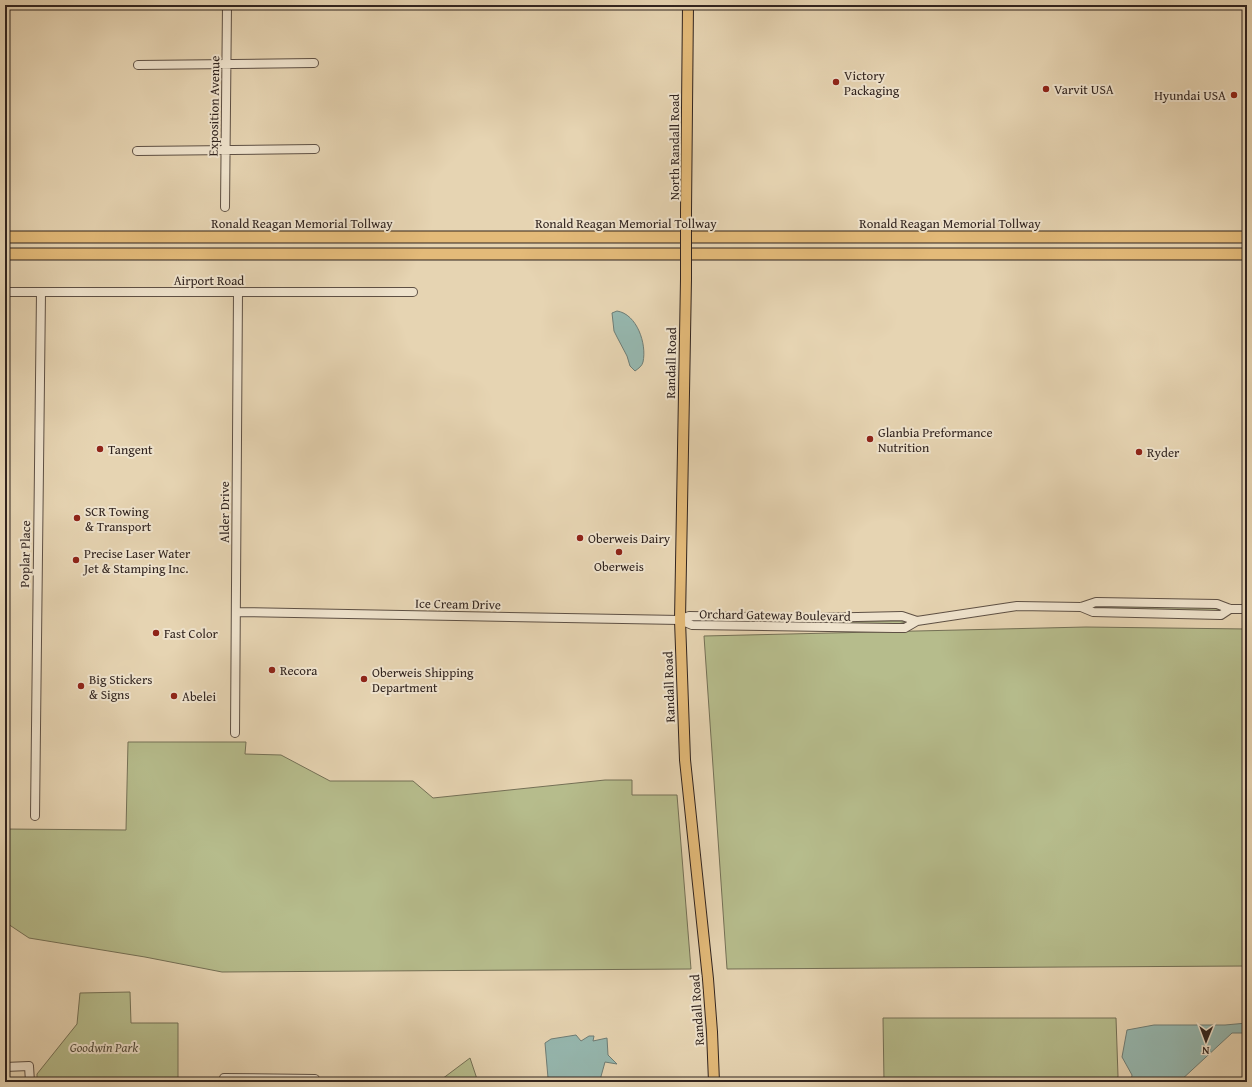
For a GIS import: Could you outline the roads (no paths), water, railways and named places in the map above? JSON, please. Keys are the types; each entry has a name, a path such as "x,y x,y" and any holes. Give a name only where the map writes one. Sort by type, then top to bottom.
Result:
{"highway":[{"name":"Ronald Reagan Memorial Tollway","path":"5,237 1247,237"},
{"path":"5,254 1247,254"}],"main road":[{"name":"North Randall Road","path":"686,290 688,5"},
{"name":"Randall Road","path":"686,290 680,620 686,760 708,979 714,1082"}],"street":[{"name":"Exposition Avenue","path":"225,207 227,5"},
{"path":"138,65 314,63"},
{"path":"138,151 315,149"},
{"name":"Airport Road","path":"5,292 413,292"},
{"name":"Poplar Place","path":"35,816 41,292"},
{"name":"Alder Drive","path":"235,733 238,292"},
{"name":"Orchard Gateway Boulevard","path":"680,620 692,625 904,628 917,621 1017,606 1081,607 1093,612 1221,614 1230,609 1247,609"},
{"name":"Ice Cream Drive","path":"236,612 680,620"},
{"name":"Orchard Gateway Boulevard","path":"680,620 689,616 813,618 902,616 917,621"},
{"path":"5,1066 29,1066 30,1082"},
{"path":"224,1080 315,1079 315,1082"}],"water":[{"path":"617,311 624,313 630,318 639,331 642,339 644,355 643,362 635,371 630,366 627,356 614,331 612,313"},
{"path":"1247,1023 1247,1033 1232,1033 1179,1082 1131,1082 1132,1075 1122,1057 1127,1030 1154,1025 1225,1025"},
{"path":"576,1035 581,1041 589,1036 594,1036 593,1041 607,1038 608,1055 617,1064 605,1062 600,1080 594,1082 566,1082 560,1078 548,1078 545,1043 551,1039"}],"place":[{"name":"Victory Packaging","path":"836,82"},
{"name":"Varvit USA","path":"1046,89"},
{"name":"Hyundai USA","path":"1234,95"},
{"name":"Glanbia Preformance Nutrition","path":"870,439"},
{"name":"Tangent","path":"100,449"},
{"name":"Ryder","path":"1139,452"},
{"name":"SCR Towing & Transport","path":"77,518"},
{"name":"Oberweis Dairy","path":"580,538"},
{"name":"Oberweis","path":"619,552"},
{"name":"Precise Laser Water Jet & Stamping Inc.","path":"76,560"},
{"name":"Fast Color","path":"156,633"},
{"name":"Recora","path":"272,670"},
{"name":"Oberweis Shipping Department","path":"364,679"},
{"name":"Big Stickers & Signs","path":"81,686"},
{"name":"Abelei","path":"174,696"}],"park label":[{"name":"Goodwin Park","path":"104,1047"}]}
